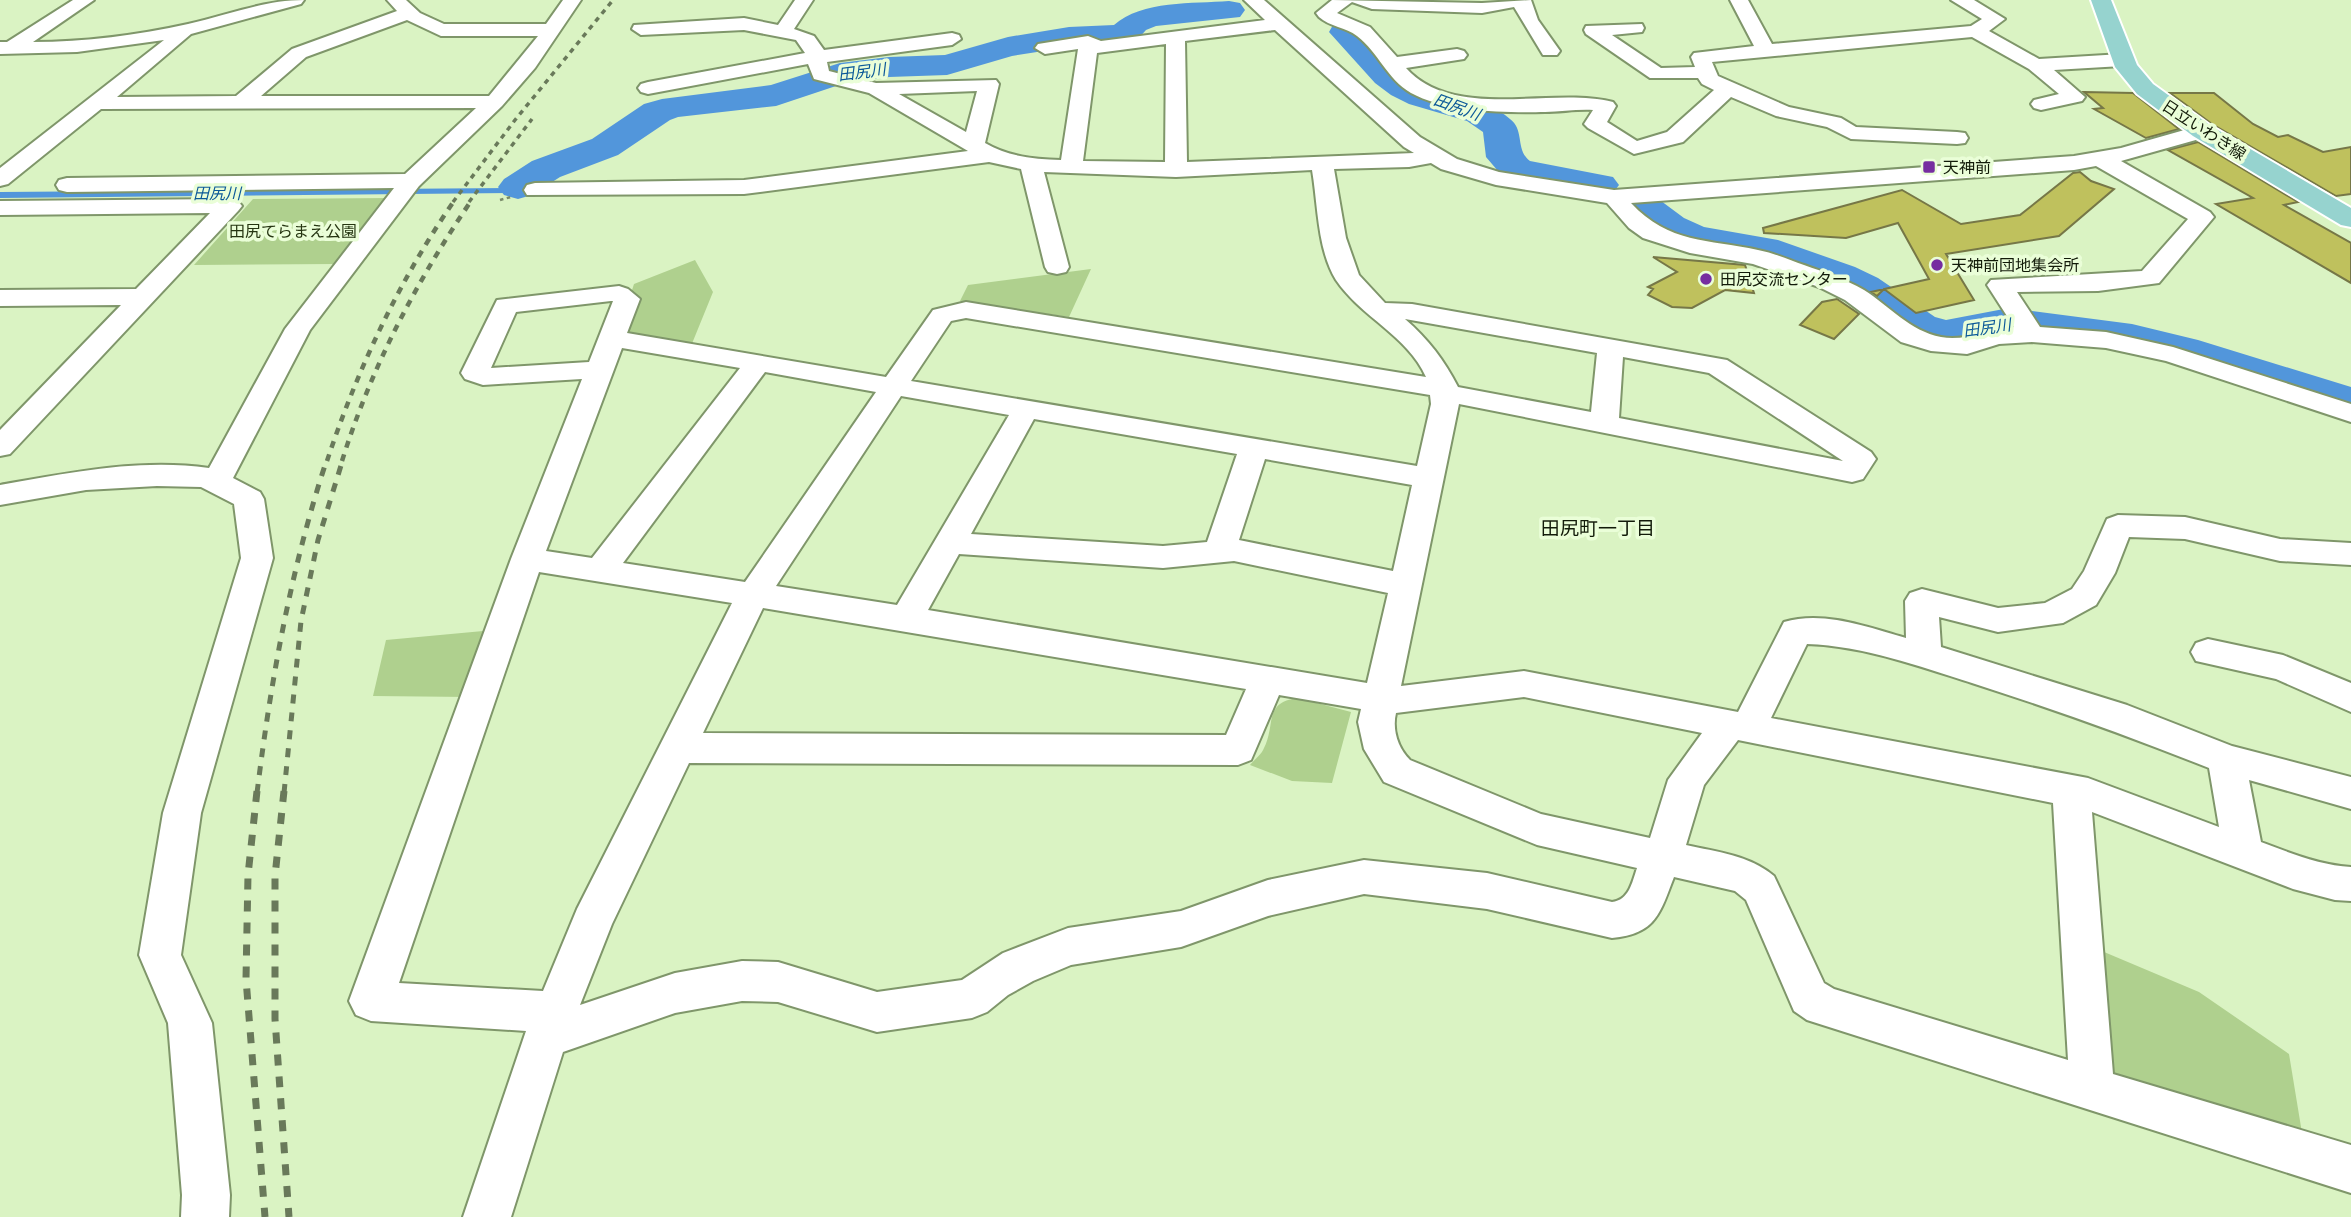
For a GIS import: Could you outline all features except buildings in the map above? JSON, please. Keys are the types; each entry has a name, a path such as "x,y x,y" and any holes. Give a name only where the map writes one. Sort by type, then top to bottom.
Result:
{"main road":[{"name":"日立いわき線","path":"2101,0 2122,60 2145,89 2202,131 2351,219"}],"street":[{"path":"4,51 85,0"},
{"path":"4,51 89,46 185,32 228,22 295,0"},
{"path":"216,482 298,329 406,187 495,102 552,30 572,0"},
{"path":"793,33 804,0"},
{"path":"1071,167 1088,48 1176,37 1279,12 1325,13 1344,0"},
{"path":"1359,0 1372,4 1482,8 1522,0 1522,10 1544,38 1550,51"},
{"path":"1739,0 1767,51"},
{"path":"1957,138 1851,133 1833,122 1783,112 1709,80 1700,57 1975,31 1996,19 1978,7 1959,0"},
{"path":"242,102 299,53 403,7 441,30 552,30"},
{"path":"1279,12 1396,130 1433,156 1496,178 1614,197 2101,159 2202,131"},
{"path":"1325,13 1332,20 1364,32 1402,78 1423,91 1462,101 1543,106 1591,102 1606,106 1595,124 1634,148"},
{"path":"641,29 735,24 793,33 829,33"},
{"path":"899,25 906,45"},
{"path":"1636,28 1593,30 1657,75 1706,72"},
{"path":"1975,31 2036,65 2075,97 2041,104"},
{"path":"0,179 185,32"},
{"path":"793,33 809,40 823,70 876,89 1004,160 1071,167 1176,170 1409,160 1433,156"},
{"path":"1176,37 1176,170"},
{"path":"648,88 823,70 906,45 952,39"},
{"path":"1045,48 1088,42 1098,47"},
{"path":"1390,64 1457,55"},
{"path":"2036,65 2122,60"},
{"path":"876,89 989,84 982,150"},
{"path":"1692,190 1628,153 1634,148 1675,137 1728,88"},
{"path":"95,103 495,102"},
{"path":"1851,133 1861,155 1881,177"},
{"path":"535,190 744,187 982,150"},
{"path":"2027,327 2000,285 2098,284 2150,278 2202,217 2101,159"},
{"path":"1322,162 1341,265 1358,292 1422,349 1435,366 1446,391 1376,722 1382,752 1387,762 1398,771 1537,829 1746,876 1760,888 1809,997 1822,1006 2351,1170"},
{"path":"1030,163 1056,267"},
{"path":"0,185 406,187"},
{"path":"1614,197 1637,223 1651,233 1690,246 1758,257 1828,282 1854,295 1910,336 1940,345 1967,346 2027,327 2106,340 2173,355 2351,413"},
{"path":"0,208 230,206 0,447"},
{"path":"599,370 483,377 475,373 502,309 512,303 619,293 627,299 527,559 371,1002 551,1024 675,993 743,981 778,982 877,1012 897,1012 972,998 993,981 1018,967 1068,947 1181,929 1268,898 1364,877 1487,891 1612,920 1626,919 1635,915 1642,907 1687,780 1739,726 1796,631 1842,633 1924,655 2114,715 2226,759 2351,793"},
{"path":"0,298 143,298"},
{"path":"488,1217 551,1024 592,922 752,596 937,320 948,312 965,310 1446,391 1852,472 1861,459 1723,368 1412,312 1379,310"},
{"path":"612,338 1429,478"},
{"path":"1604,424 1611,346"},
{"path":"599,571 758,363"},
{"path":"906,618 1026,409"},
{"path":"0,416 30,416"},
{"path":"1220,551 1254,448"},
{"path":"0,495 86,480 157,476 206,477 249,499 257,558 182,813 160,955 190,1023 206,1195 205,1217"},
{"path":"1924,655 1922,601 1998,620 2051,614 2084,597 2099,573 2118,526 2185,528 2280,550 2351,554"},
{"path":"950,543 1163,556 1234,550 1405,586"},
{"path":"527,559 906,618 1380,699 1405,700 1524,684 2088,794 2292,872 2335,883 2351,884"},
{"path":"2208,652 2283,668 2351,698"},
{"path":"678,748 1238,750 1268,680"},
{"path":"2226,759 2243,853"},
{"path":"2071,791 2092,1089"}],"green space":[{"name":"田尻てらまえ公園","path":"390,198 335,264 194,265 253,199"},
{"path":"695,260 713,292 691,346 617,336 634,284"},
{"path":"1091,269 1069,317 960,301 968,285"},
{"path":"494,630 469,697 373,696 386,640"},
{"path":"1298,698 1351,712 1332,783 1292,781 1250,765 1263,750 1275,710 1287,700"},
{"path":"2097,949 2199,992 2289,1054 2302,1133 2112,1077"}],"water":[{"path":"584,150 591,154 550,171 514,193 0,198 0,192 509,188 543,167"}],"waterway":[{"name":"田尻川","path":"518,187 546,169 605,147 657,112 675,107 776,95 840,73 889,67 947,65 1008,47 1069,37 1117,35 1150,17 1229,10"},
{"name":"田尻川","path":"1345,32 1403,88 1470,109 1488,118 1501,129 1503,152 1508,162 1518,170 1599,185"},
{"name":"田尻川","path":"1643,207 1669,227 1694,238 1763,249 1840,276 1863,287 1919,327 1945,334 2009,322 2132,338 2182,350 2351,403"}],"railway":[{"path":"453,202 515,120 613,0"},
{"path":"469,202 532,119"},
{"path":"327,461 352,393 382,326 416,262 454,201"},
{"path":"342,461 367,393 397,326 471,201"},
{"path":"257,793 284,624 303,541 327,459"},
{"path":"284,793 301,621 318,540 343,459"},
{"path":"257,791 248,875 246,979 265,1217"},
{"path":"284,791 275,876 275,1019 289,1217"}],"place":[{"name":"天神前","path":"1929,167"},
{"name":"天神前団地集会所","path":"1937,265"},
{"name":"田尻交流センター","path":"1706,279"}],"district":[{"name":"田尻町一丁目","path":"1598,528"}]}
